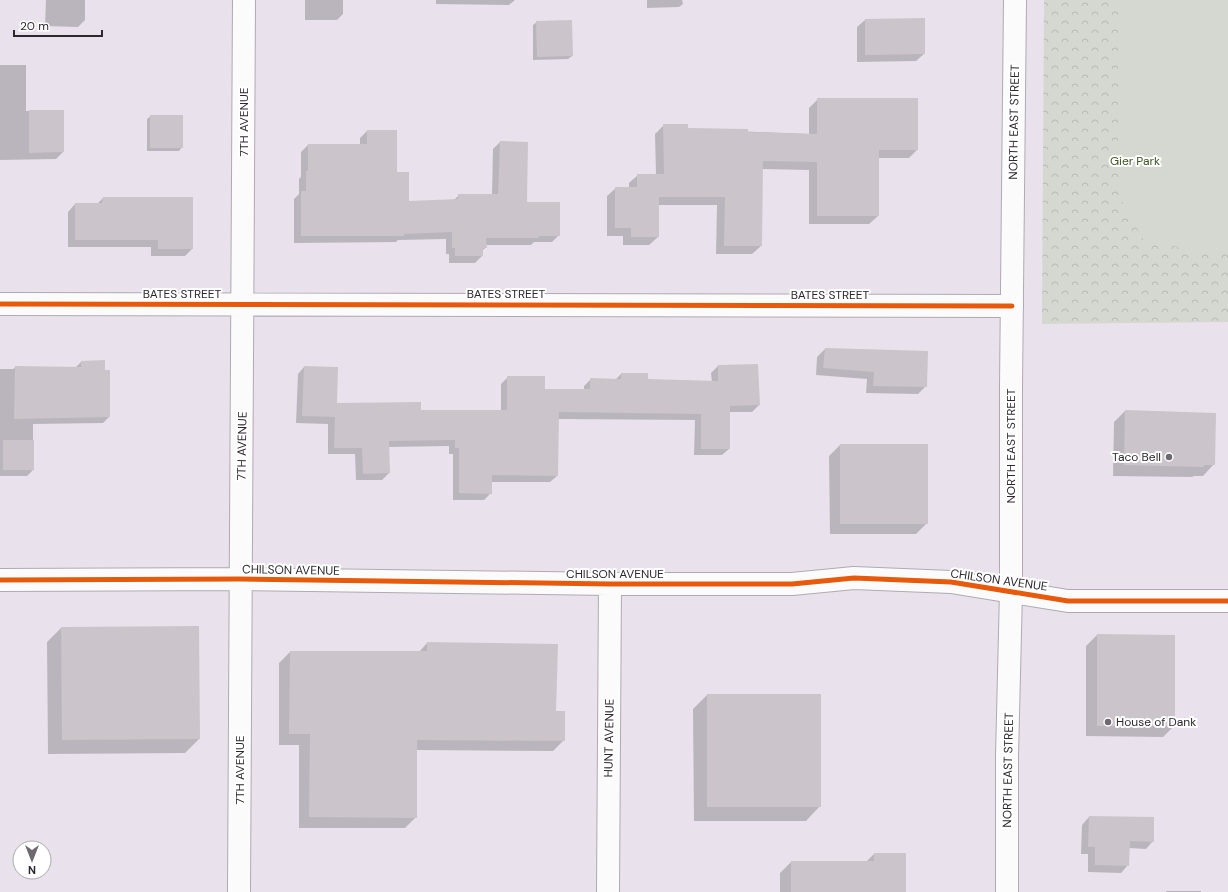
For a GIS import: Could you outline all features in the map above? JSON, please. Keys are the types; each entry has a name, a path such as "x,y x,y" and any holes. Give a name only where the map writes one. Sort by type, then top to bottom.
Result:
{"street":[{"name":"7TH AVENUE","path":"239,892 244,0"},
{"name":"NORTH EAST STREET","path":"1007,892 1007,756 1011,591 1015,0"},
{"name":"BATES STREET","path":"0,304 1012,306"},
{"name":"CHILSON AVENUE","path":"0,580 240,579 610,584 792,584 854,578 951,582 1068,600 1228,601"},
{"name":"HUNT AVENUE","path":"608,892 610,584"}],"green space":[{"name":"Gier Park","path":"1044,0 1228,0 1228,322 1042,324"},
{"path":"1118,0 1228,0 1228,249 1204,253 1143,239 1120,198 1118,136"}],"building":[{"path":"925,18 925,54 865,55 865,19"},
{"path":"572,20 573,56 537,57 536,21"},
{"path":"817,98 918,98 918,150 879,150 879,216 817,216 817,162 763,161 762,246 724,246 725,197 659,197 659,237 631,237 631,228 615,228 615,187 637,187 637,174 664,174 663,124 688,124 688,128 748,129 748,132 817,134"},
{"path":"29,110 64,110 64,152 29,153"},
{"path":"150,115 183,115 183,148 150,148"},
{"path":"367,130 397,130 397,172 409,172 409,201 458,199 458,194 498,194 500,141 528,142 527,202 560,202 560,236 539,236 539,238 486,238 487,248 483,248 483,256 455,256 455,248 452,248 452,232 404,234 404,236 301,236 301,191 306,191 308,144 367,144"},
{"path":"103,197 193,197 193,249 158,249 158,240 75,240 75,203 102,203"},
{"path":"825,348 928,351 927,387 873,386 874,372 823,368"},
{"path":"105,360 105,370 110,370 110,417 14,419 15,366 81,367 81,361"},
{"path":"758,364 760,405 730,406 730,449 701,449 701,414 559,412 558,476 492,475 492,494 459,493 459,448 455,448 455,440 389,441 390,473 363,474 362,448 334,448 335,417 302,416 304,366 338,367 337,403 421,402 421,410 507,410 507,376 545,376 545,389 590,389 590,378 621,379 621,373 648,373 648,379 718,381 718,365"},
{"path":"1125,410 1216,413 1215,465 1204,465 1204,467 1124,465"},
{"path":"3,440 34,440 34,470 3,470"},
{"path":"840,444 928,444 928,524 840,524"},
{"path":"199,626 200,739 62,740 61,627"},
{"path":"1097,634 1175,635 1175,726 1097,726"},
{"path":"427,642 558,644 556,711 565,711 565,741 417,740 417,818 309,817 310,734 289,734 290,651 427,651"},
{"path":"707,694 821,694 821,807 707,807"},
{"path":"1089,816 1154,817 1154,842 1130,841 1129,866 1095,865 1095,847 1088,847"},
{"path":"874,853 906,853 906,892 791,892 791,861 874,861"}],"cycle path":[{"path":"0,304 1012,306"},
{"path":"0,580 240,579 610,584 792,584 854,578 951,582 1068,601 1228,601"}],"place":[{"name":"Taco Bell","path":"1169,457"},
{"name":"House of Dank","path":"1108,722"}]}
